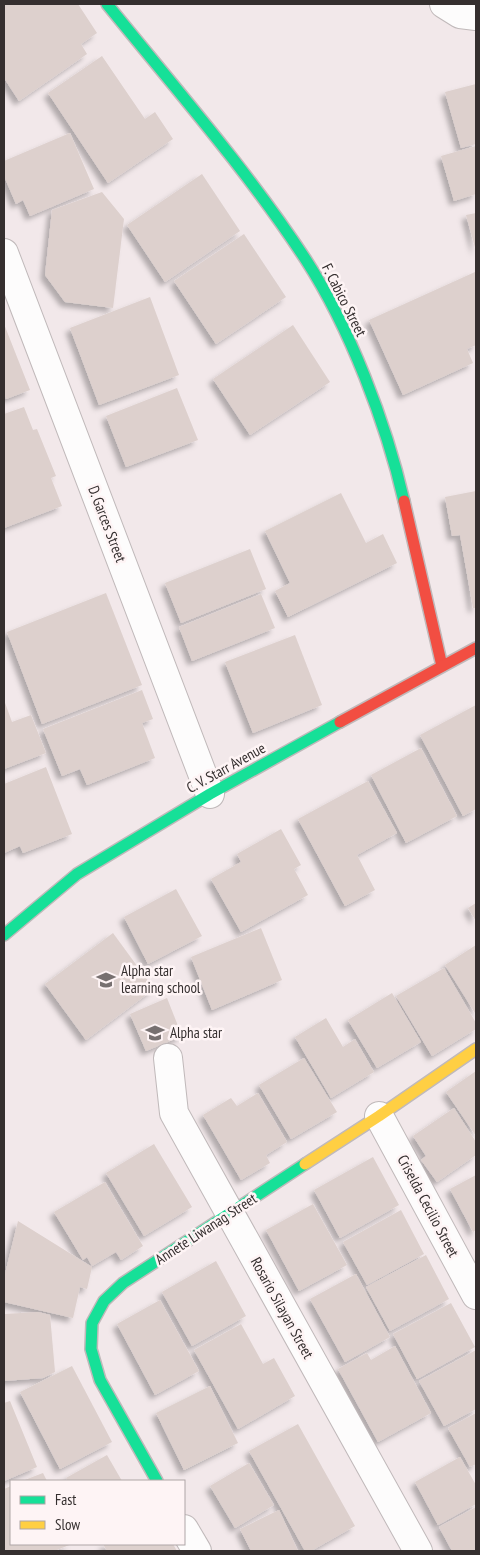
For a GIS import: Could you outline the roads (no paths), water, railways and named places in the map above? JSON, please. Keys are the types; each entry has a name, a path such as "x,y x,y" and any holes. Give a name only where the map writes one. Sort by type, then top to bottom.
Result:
{"street":[{"name":"F. Cabico Street","path":"108,4 264,199 307,262 344,329 373,400 398,474 442,666"},
{"path":"444,4 460,14 476,16"},
{"name":"D. Garces Street","path":"4,253 210,794"},
{"name":"C. V. Starr Avenue","path":"4,935 78,874 210,794 476,648"},
{"name":"Annete Liwanag Street","path":"156,1480 100,1380 91,1349 92,1323 104,1301 123,1284 379,1116 476,1049"},
{"name":"Rosario Silayan Street","path":"168,1058 174,1113 418,1551"},
{"name":"Criselda Cecilio Street","path":"379,1116 476,1295"},
{"path":"185,1531 197,1551"}],"place":[{"name":"Alpha star learning school","path":"106,980"},
{"name":"Alpha star","path":"155,1033"}]}
